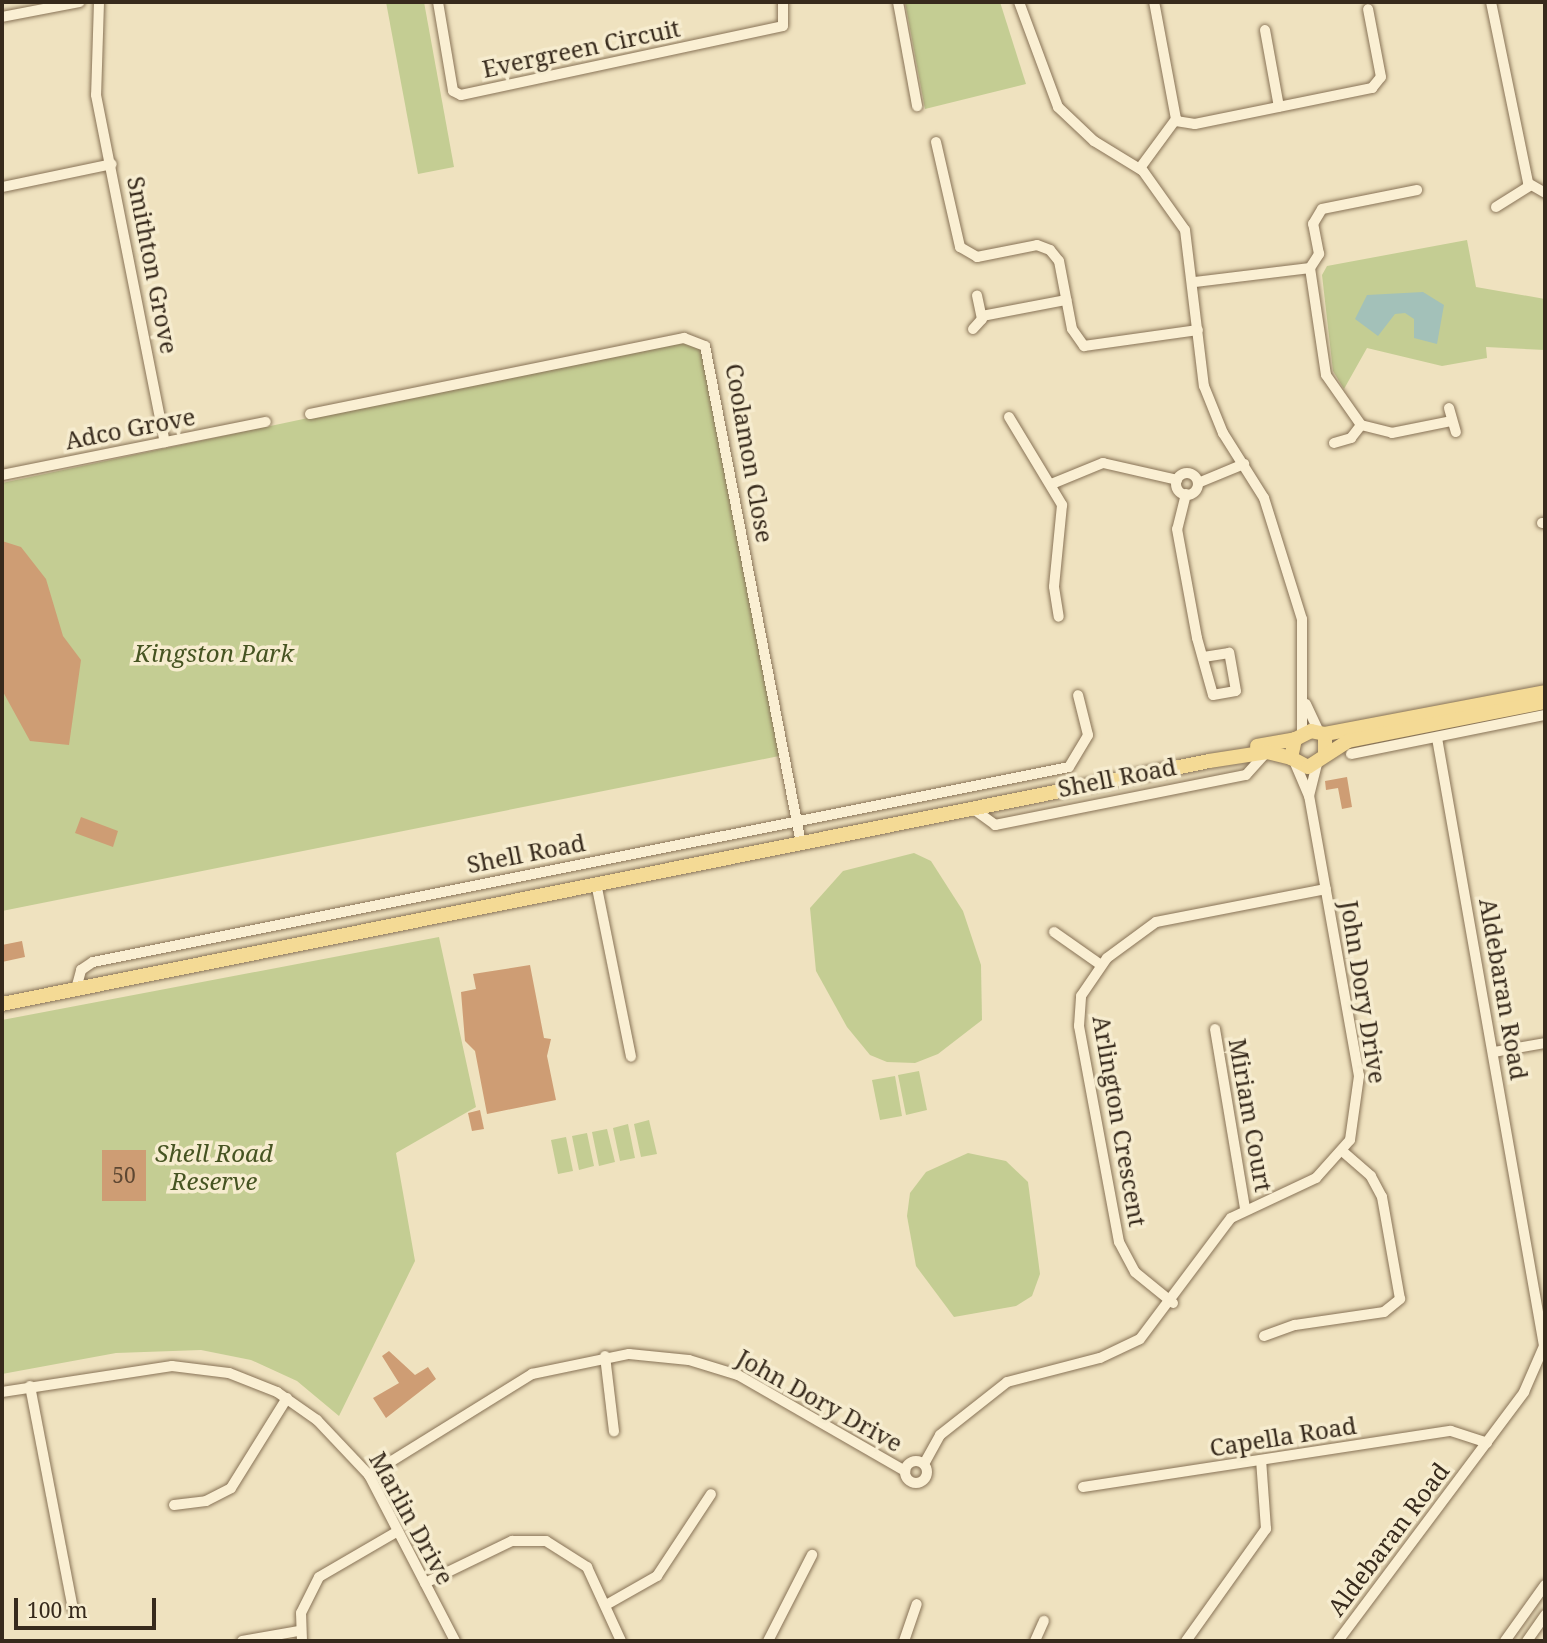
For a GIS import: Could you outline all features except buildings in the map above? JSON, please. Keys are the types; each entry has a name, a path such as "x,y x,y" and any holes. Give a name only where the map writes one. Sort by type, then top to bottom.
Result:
{"main road":[{"path":"1321,757 1322,733 1539,698"},
{"path":"1298,736 1294,762 1321,757 1348,741 1539,698"},
{"name":"Shell Road","path":"1209,761 1298,736 1322,733"},
{"name":"Shell Road","path":"2,1004 1209,761 1267,752 1294,762"}],"street":[{"path":"2,17 80,2"},
{"path":"99,2 96,95 112,164"},
{"name":"Evergreen Circuit","path":"438,2 453,91 461,95 783,26 783,2"},
{"path":"898,2 917,106"},
{"path":"1019,2 1058,107 1094,141 1140,168 1185,230 1195,282 1198,330 1213,413 1264,498 1302,619 1305,701 1298,736"},
{"path":"1140,168 1176,121 1154,2"},
{"path":"1491,2 1530,186"},
{"path":"1176,121 1195,124 1376,85 1380,69 1368,9"},
{"path":"1265,30 1279,107"},
{"path":"936,142 960,247 977,257 1045,247 1059,261 1074,335 1091,349 1198,330"},
{"name":"Smithton Grove","path":"2,187 112,164 166,443"},
{"path":"1530,186 1545,193"},
{"path":"1496,207 1530,186"},
{"path":"1417,190 1322,209 1313,223 1319,254 1310,268 1326,375 1361,425 1392,433 1451,421"},
{"path":"1195,282 1310,268"},
{"path":"977,296 982,316"},
{"path":"973,329 982,316 1066,300"},
{"name":"Coolamon Close","path":"310,414 684,338 705,346 801,843"},
{"path":"1449,408 1456,432"},
{"path":"1009,417 1055,483 1064,517 1054,587 1059,617"},
{"name":"Adco Grove","path":"2,475 266,422"},
{"path":"1334,443 1351,438 1361,425"},
{"path":"1055,483 1102,463 1177,480 1186,494"},
{"path":"1205,657 1177,534 1186,494 1198,483 1244,464"},
{"path":"1177,480 1187,473 1198,483"},
{"name":"Shell Road","path":"76,989 81,970 93,962 1069,767 1079,759 1088,735 1078,695"},
{"path":"1305,701 1322,733"},
{"path":"1351,754 1545,715"},
{"name":"Aldebaran Road","path":"1338,1641 1487,1443 1540,1360 1541,1285 1494,1052 1437,738"},
{"name":"Shell Road","path":"979,807 995,825 1246,775 1267,752"},
{"name":"John Dory Drive","path":"1309,796 1321,757"},
{"name":"John Dory Drive","path":"924,1464 940,1435 982,1397 1027,1374 1128,1347 1173,1303 1215,1236 1245,1208 1316,1178 1343,1152 1356,1121 1359,1076 1309,796 1294,762"},
{"path":"979,807 984,786"},
{"path":"596,883 631,1057"},
{"name":"Arlington Crescent","path":"1173,1303 1135,1272 1115,1222 1079,1018 1081,996 1101,965 1142,929 1174,915 1325,888"},
{"path":"1054,932 1101,965"},
{"name":"Miriam Court","path":"1215,1029 1245,1208"},
{"path":"1494,1052 1545,1043"},
{"path":"1264,1336 1295,1325 1384,1312 1400,1298 1382,1196 1371,1176 1343,1152"},
{"path":"605,1356 614,1431"},
{"name":"John Dory Drive","path":"369,1475 508,1385 605,1356 662,1356 738,1375 905,1471"},
{"name":"Marlin Drive","path":"2,1392 172,1366 229,1373 287,1398 335,1437 369,1475 455,1641"},
{"path":"30,1386 73,1609"},
{"path":"174,1506 206,1501 230,1488 287,1398"},
{"name":"Capella Road","path":"1083,1487 1451,1431 1487,1443"},
{"path":"1186,1641 1266,1530 1261,1460"},
{"path":"911,1462 924,1464 920,1482 911,1482 905,1471 911,1462"},
{"path":"606,1605 657,1576 711,1494"},
{"path":"242,1641 300,1636 307,1592 319,1577 398,1531"},
{"path":"425,1583 495,1547 529,1539 577,1556 606,1605 621,1641"},
{"path":"768,1641 812,1555"},
{"path":"1505,1641 1545,1585"},
{"path":"904,1641 917,1604"},
{"path":"1527,1641 1545,1615"},
{"path":"1035,1641 1044,1621"}],"green space":[{"path":"386,2 424,2 454,167 418,174"},
{"path":"905,2 1000,2 1026,84 925,109"},
{"path":"1467,240 1476,287 1545,299 1545,350 1486,347 1487,358 1442,366 1367,348 1344,389 1333,371 1322,275 1327,266"},
{"name":"Kingston Park","path":"684,338 699,342 784,755 2,911 2,483"},
{"path":"914,853 931,861 963,911 981,965 982,1020 938,1054 915,1063 887,1062 870,1055 847,1027 816,971 810,908 843,871"},
{"name":"Shell Road Reserve","path":"439,937 476,1107 396,1153 415,1261 339,1416 297,1381 251,1360 201,1350 116,1353 2,1374 2,1020"},
{"path":"919,1071 927,1110 906,1115 898,1075"},
{"path":"895,1076 902,1116 880,1120 872,1080"},
{"path":"649,1120 657,1154 641,1157 634,1124"},
{"path":"628,1124 635,1158 620,1161 613,1128"},
{"path":"607,1129 615,1162 599,1166 592,1132"},
{"path":"587,1133 594,1166 579,1170 572,1136"},
{"path":"566,1137 573,1171 558,1174 551,1140"},
{"path":"968,1153 1006,1161 1028,1182 1040,1274 1032,1296 1016,1306 954,1317 916,1266 907,1216 910,1193 926,1172"}],"water":[{"path":"1423,292 1444,305 1437,344 1414,338 1414,319 1405,313 1395,314 1378,336 1355,319 1367,295"}]}
